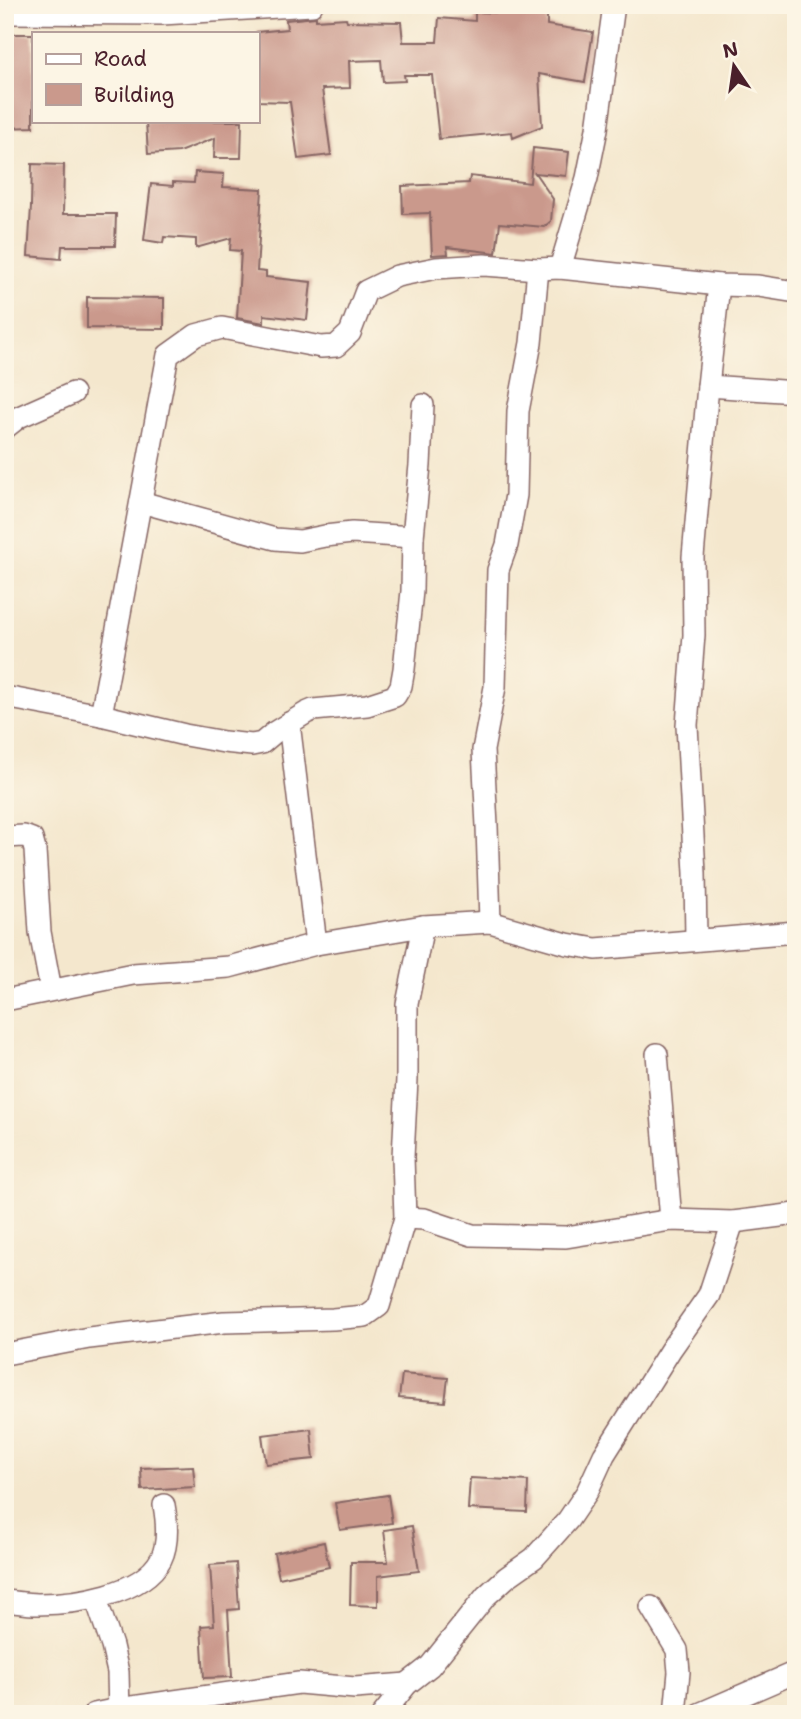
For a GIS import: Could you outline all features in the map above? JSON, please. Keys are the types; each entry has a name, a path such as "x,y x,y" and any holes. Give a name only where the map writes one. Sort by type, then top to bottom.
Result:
{"street":[{"path":"5,13 162,13 312,5"},
{"path":"560,268 587,178 598,124 614,5"},
{"path":"101,715 168,355 196,335 222,328 321,347 335,346 350,333 366,291 397,276 436,268 484,265 560,268 719,285 758,286 796,292"},
{"path":"490,922 483,750 495,687 498,570 507,545 516,495 518,411 531,343 538,269"},
{"path":"696,940 687,725 694,635 694,557 719,285"},
{"path":"708,386 796,392"},
{"path":"5,428 19,417 73,393"},
{"path":"5,696 224,743 251,745 262,743 275,732 313,710 367,705 395,696 401,686 404,669 412,591 413,537 421,465 423,405"},
{"path":"141,502 275,539 300,541 352,533 413,537"},
{"path":"289,723 316,944"},
{"path":"5,837 24,836 32,839 40,933 51,990"},
{"path":"5,1000 133,974 229,967 316,944 423,926 490,922 567,944 596,949 796,932"},
{"path":"5,1354 89,1338 224,1322 365,1316 379,1307 405,1218 403,1157 407,1004 423,926"},
{"path":"657,1054 671,1220"},
{"path":"405,1218 424,1219 472,1235 566,1237 671,1220 733,1222 796,1214"},
{"path":"383,1714 407,1684 430,1666 486,1596 534,1558 568,1520 587,1493 604,1455 671,1349 709,1295 733,1222"},
{"path":"5,1601 37,1604 96,1599 121,1590 152,1571 162,1557 167,1525 164,1505"},
{"path":"96,1599 118,1672 119,1711"},
{"path":"651,1607 677,1650 679,1672 675,1714"},
{"path":"699,1714 796,1672"},
{"path":"94,1714 299,1683 355,1688 407,1684"}],"building":[{"path":"475,12 547,14 547,25 593,32 585,82 539,74 542,126 513,138 512,132 439,139 432,75 404,75 405,81 383,82 381,60 349,61 350,88 322,89 331,155 298,159 290,102 259,101 257,32 287,29 286,20 316,17 316,20 346,18 347,21 401,22 403,42 437,42 439,18 475,21"},
{"path":"5,34 32,34 33,127 5,128"},
{"path":"146,122 242,122 241,158 214,158 215,138 179,152 148,154"},
{"path":"533,148 569,152 566,176 535,173 553,199 551,221 544,227 500,223 496,253 447,247 448,254 432,255 430,213 403,214 402,186 469,183 470,176 530,183"},
{"path":"32,164 64,165 63,214 116,214 115,246 62,246 61,259 28,256"},
{"path":"195,172 224,174 223,187 262,189 257,271 266,272 266,277 311,282 307,320 264,315 264,323 237,318 241,251 230,250 231,238 196,248 196,239 164,237 163,243 144,240 151,184 173,186 173,182 194,183"},
{"path":"87,297 164,298 164,329 87,328"},
{"path":"402,1374 448,1378 445,1402 399,1398"},
{"path":"311,1429 314,1459 266,1464 262,1435"},
{"path":"193,1466 195,1487 142,1490 141,1468"},
{"path":"470,1478 528,1481 527,1512 468,1509"},
{"path":"388,1495 392,1523 340,1530 335,1503"},
{"path":"412,1526 419,1571 378,1576 378,1606 350,1605 351,1562 388,1562 384,1530"},
{"path":"324,1542 329,1567 279,1578 274,1553"},
{"path":"236,1563 239,1609 228,1610 232,1677 204,1678 201,1626 214,1625 210,1565"}]}
